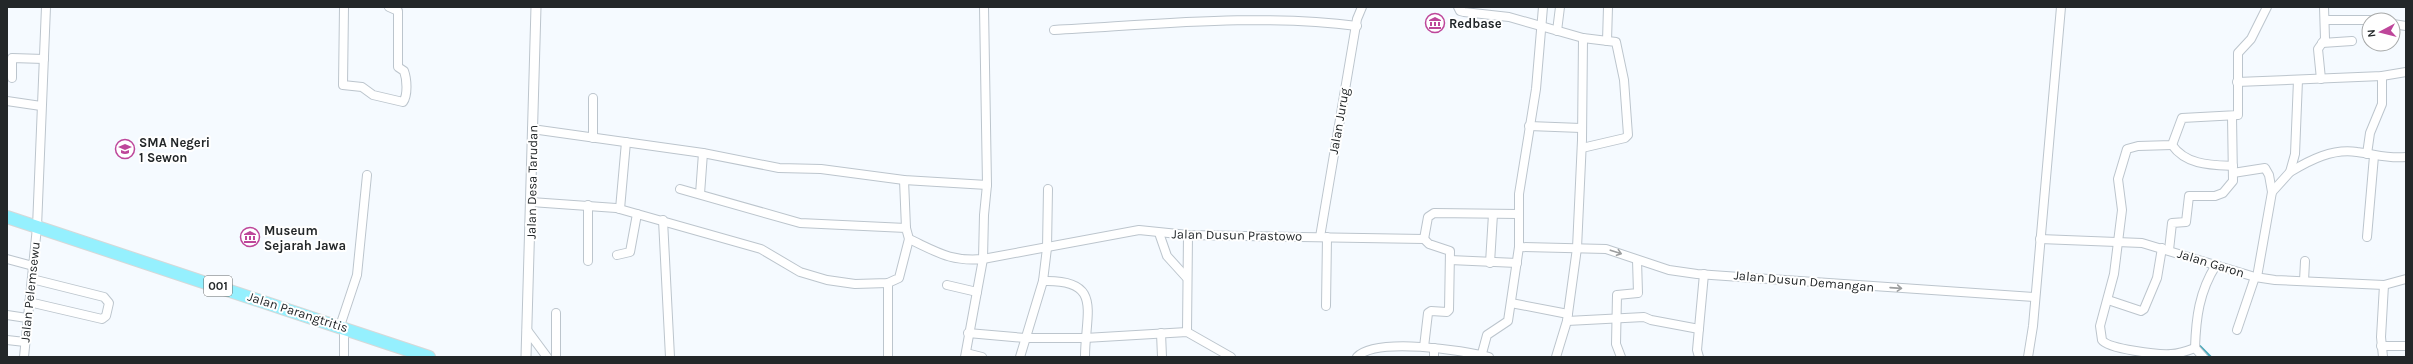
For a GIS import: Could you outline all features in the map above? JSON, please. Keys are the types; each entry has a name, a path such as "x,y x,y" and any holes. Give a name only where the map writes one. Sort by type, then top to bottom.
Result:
{"main road":[{"name":"Jalan Parangtritis","path":"7,217 342,326 429,357"}],"street":[{"name":"Jalan Pelemsewu","path":"24,357 37,227 46,7"},
{"path":"344,7 343,85 362,88 373,95 403,102 406,98 406,77 404,71 398,67 398,11 389,7"},
{"name":"Jalan Desa Tarudan","path":"526,357 536,7"},
{"path":"982,357 965,355 983,259 984,215 987,185 984,7"},
{"name":"Jalan Jurug","path":"1326,306 1323,237 1357,26 1362,7"},
{"path":"1458,7 1460,11 1464,12 1509,17 1583,38 1607,41 1617,44 1624,85 1628,135 1625,138 1582,148"},
{"path":"1357,357 1369,349 1424,347 1484,356 1487,335 1508,322 1519,247 1518,214 1521,176 1536,89 1543,7"},
{"path":"1557,31 1560,7"},
{"path":"1607,41 1608,7"},
{"path":"2028,357 2033,326 2034,297 2060,7"},
{"path":"2172,145 2182,118 2186,116 2232,116 2238,114 2238,53 2251,39 2267,7"},
{"path":"2321,79 2318,49 2325,39 2324,7"},
{"path":"2325,20 2361,20"},
{"path":"1054,30 1259,21 1316,22 1357,26"},
{"path":"1556,357 1568,317 1577,248 1582,148 1583,38"},
{"path":"2322,43 2352,41"},
{"path":"12,78 12,58 44,59"},
{"path":"2237,82 2382,76 2406,72"},
{"path":"2367,237 2370,133 2382,104 2382,76"},
{"path":"2290,172 2295,154 2298,80"},
{"path":"593,98 593,138"},
{"path":"7,101 41,106"},
{"path":"2108,300 2140,311 2144,309 2157,278 2172,223 2186,222 2189,196 2215,196 2223,193 2233,181 2231,137 2232,116"},
{"path":"1529,126 1581,128"},
{"path":"532,129 703,153 779,168 820,169 904,180 987,185"},
{"path":"620,208 626,142"},
{"path":"2172,145 2182,157 2196,162 2233,169 2265,168 2269,175 2272,192 2256,277 2237,330"},
{"path":"2172,145 2138,146 2124,151 2118,179 2122,210 2119,242 2114,274 2100,326 2100,336 2104,343 2112,346 2168,354 2195,346"},
{"path":"2272,192 2290,172 2325,155 2343,151 2370,155 2406,157"},
{"path":"700,194 703,153"},
{"path":"344,357 342,326 357,275 367,175"},
{"path":"531,202 620,208 762,249 800,272 827,280 855,284 888,283 899,278 909,239 906,228 904,180"},
{"path":"680,189 800,223 906,228"},
{"path":"1020,357 1043,282 1047,248 1048,189"},
{"path":"588,205 588,261"},
{"path":"1424,347 1428,313 1431,311 1447,312 1449,310 1450,250 1429,244 1424,239 1428,217 1434,213 1518,214"},
{"path":"617,255 630,252 637,214"},
{"path":"1490,262 1493,214"},
{"path":"663,220 670,357"},
{"path":"909,239 951,258 963,261 1047,248 1139,230 1159,233"},
{"name":"Jalan Dusun Prastowo","path":"1186,277 1167,256 1159,233 1188,235 1424,239"},
{"path":"1187,332 1186,277 1188,235"},
{"name":"Jalan Garon","path":"2040,239 2142,243 2256,277 2384,285 2406,279"},
{"name":"Jalan Dusun Demangan","path":"1519,247 1577,248 1613,251 1669,270 1704,274 2034,297"},
{"path":"7,258 33,266"},
{"path":"1450,260 1517,263"},
{"path":"1621,357 1616,344 1617,295 1635,294 1639,290 1637,260"},
{"path":"2304,281 2305,261"},
{"path":"2203,357 2195,346 2200,297 2216,265"},
{"path":"1699,357 1696,350 1704,274"},
{"path":"29,302 100,319 105,318 109,303 106,298 32,280"},
{"path":"1043,282 1062,281 1082,290 1087,300 1085,357"},
{"path":"888,283 888,357"},
{"path":"2383,357 2384,285"},
{"path":"947,286 976,292"},
{"path":"1511,303 1568,317 1644,317 1651,320 1699,329"},
{"path":"556,313 556,357"},
{"path":"7,316 27,318"},
{"path":"527,330 547,357"},
{"path":"968,333 1025,338 1085,338 1187,332 1231,357"},
{"path":"1161,333 1162,357"},
{"path":"7,340 25,342"},
{"path":"2382,346 2406,346"},
{"path":"1434,348 1434,357"}],"waterway":[{"path":"2197,346 2200,346 2211,357"}],"place":[{"name":"Redbase","path":"1435,23"},
{"name":"SMA Negeri 1 Sewon","path":"125,149"},
{"name":"Museum Sejarah Jawa","path":"250,237"}]}
